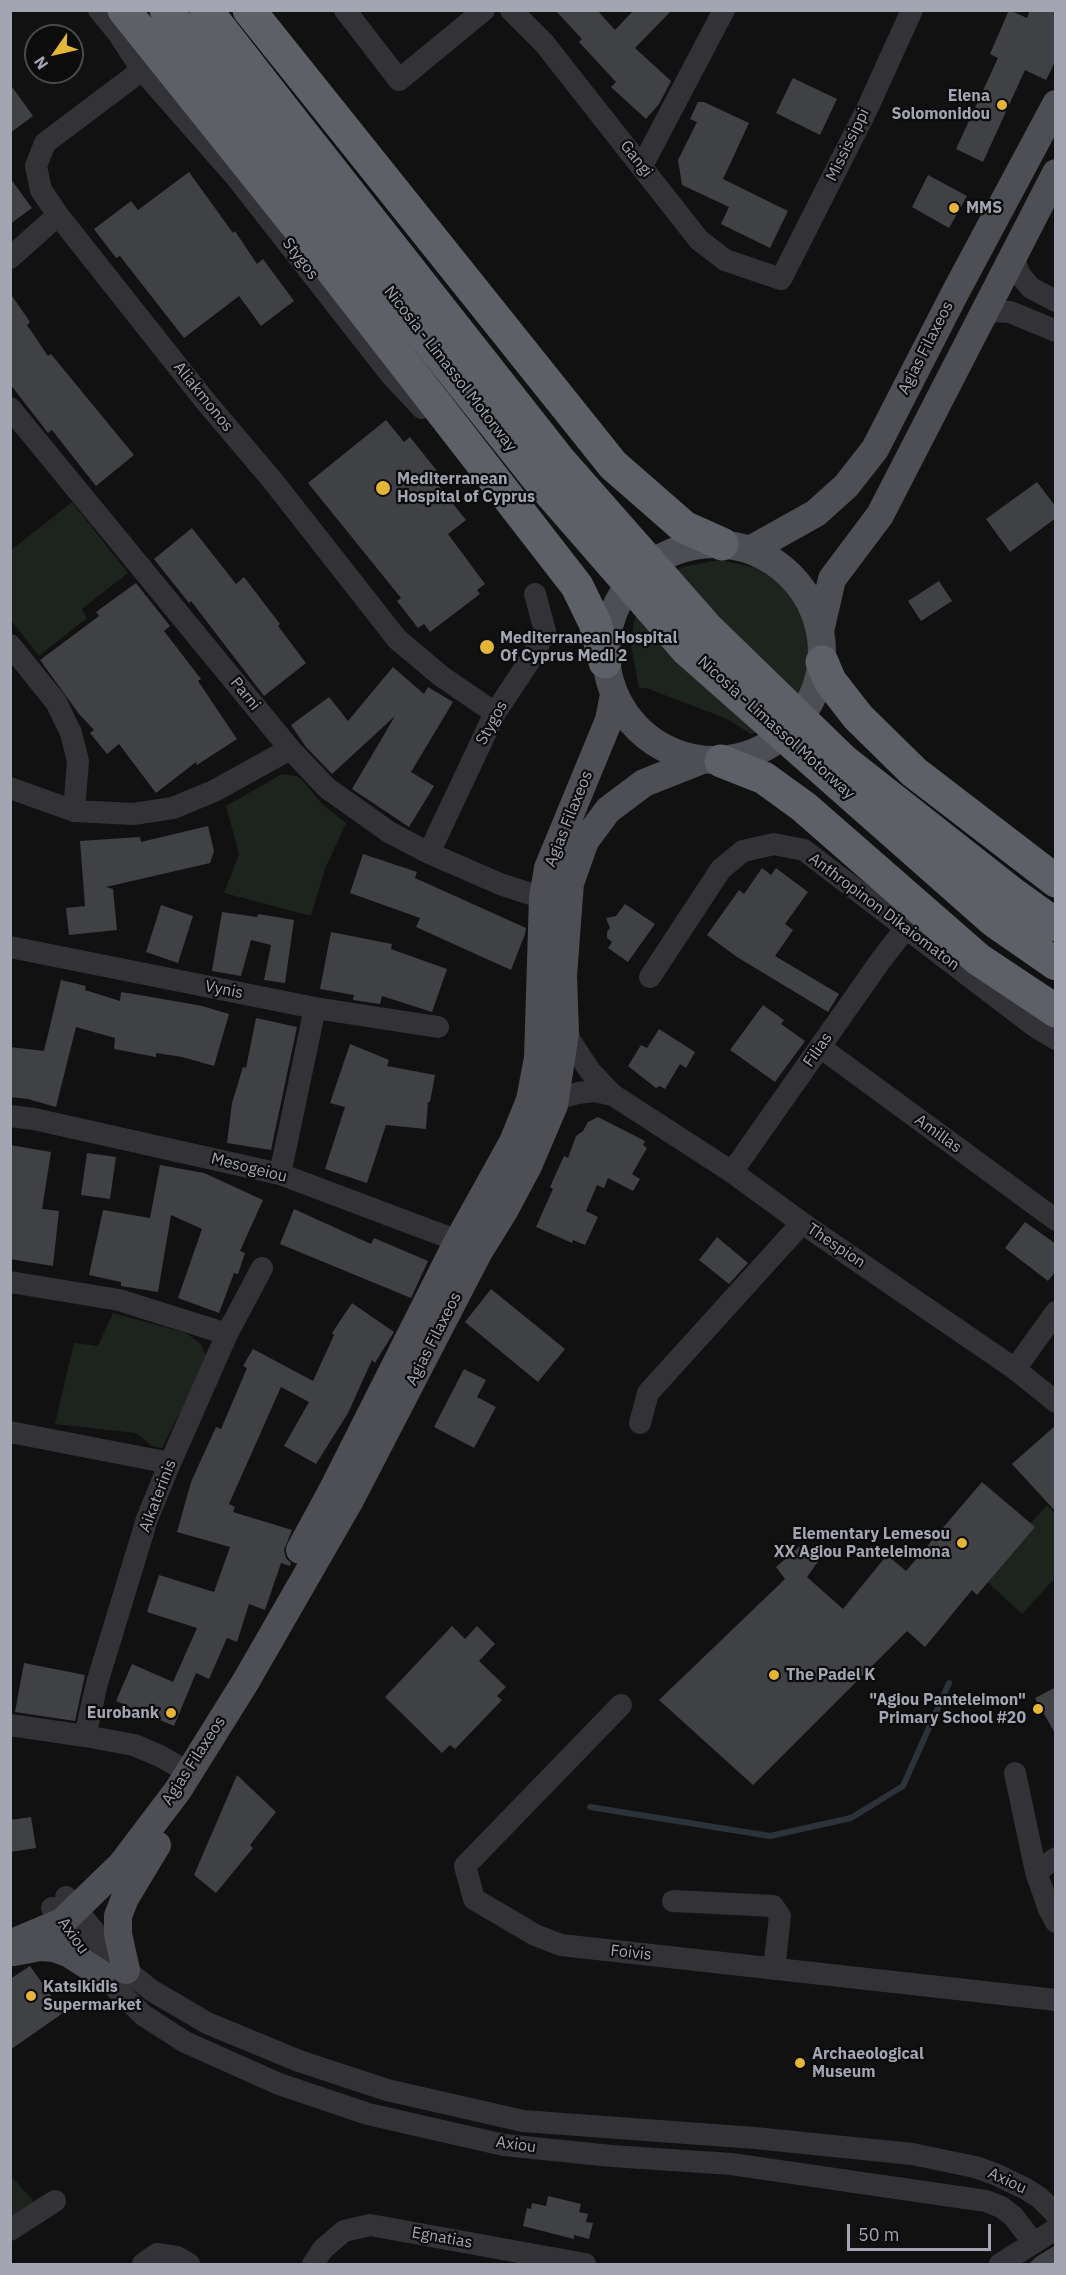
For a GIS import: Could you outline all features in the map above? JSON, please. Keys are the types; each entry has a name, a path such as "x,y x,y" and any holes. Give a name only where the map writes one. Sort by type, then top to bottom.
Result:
{"highway":[{"path":"124,10 321,256 577,586 595,623 605,662"},
{"name":"Nicosia - Limassol Motorway","path":"166,10 264,110 560,461 706,627 844,761 1013,894 1056,924"},
{"name":"Nicosia - Limassol Motorway","path":"206,10 264,110 538,479 687,650 993,921 1056,964"},
{"path":"249,10 613,465 684,527 736,547"},
{"path":"822,662 830,681 858,717 914,772 1056,881"},
{"path":"711,761 764,778 804,807 978,958 1056,1011"}],"main road":[{"name":"Agias Filaxeos","path":"736,547 816,513 846,486 875,449 960,283 1056,104"},
{"path":"820,630 832,579 880,515 1056,173"},
{"path":"711,761 665,750 634,727 614,695 605,662 608,625 623,591 649,564 682,548 736,547 775,562 796,581 811,604 820,630"},
{"name":"Agias Filaxeos","path":"468,1247 504,1211 523,1175 554,1105 565,1033 563,976 570,883 585,841 608,810 644,783 711,761 753,754 782,738 802,717 816,691 822,662 820,630"},
{"name":"Agias Filaxeos","path":"64,1909 122,1864 180,1775 231,1674 468,1247 530,1100 538,1058 543,898 548,868 609,720 614,695"},
{"path":"11,1947 54,1948 113,1972 118,1916 125,1898 160,1839 169,1819 180,1775"},
{"path":"11,1947 64,1909"}],"street":[{"name":"Stygos","path":"99,10 118,33 142,70 236,177 391,375 511,500"},
{"path":"345,10 399,80 484,10"},
{"name":"Gangi","path":"511,10 544,43 699,240 725,260 781,279"},
{"name":"Mississippi","path":"781,279 868,107 912,10"},
{"path":"642,166 723,11"},
{"name":"Aliakmonos","path":"142,70 45,143 36,166 42,190 58,215 206,402 273,481 397,639 441,676 495,713"},
{"path":"10,258 58,215"},
{"path":"1014,258 1020,274 1031,288 1056,301"},
{"path":"980,321 993,311 1010,312 1056,332"},
{"name":"Parni","path":"10,408 290,749 335,794 389,832 429,853 500,884 543,898"},
{"name":"Stygos","path":"429,853 495,713 534,654 545,631 535,594"},
{"path":"10,645 56,702 71,734 78,761 74,811"},
{"path":"10,788 74,811 133,814 173,808 214,791 290,749"},
{"name":"Anthropinon Dikaiomaton","path":"650,977 722,869 743,851 774,844 804,850 906,929 1056,1039"},
{"name":"Filias","path":"732,1172 881,960 906,929"},
{"name":"Vynis","path":"10,947 315,1008 438,1027"},
{"path":"280,1174 315,1008"},
{"name":"Thespion","path":"565,1033 590,1071 613,1095 732,1172 802,1223 1015,1369 1056,1402"},
{"name":"Amillas","path":"820,1047 1056,1220"},
{"name":"Thespion","path":"554,1105 560,1098 578,1093 594,1091 613,1095"},
{"name":"Mesogeiou","path":"10,1116 34,1119 280,1174 468,1247"},
{"path":"640,1423 648,1393 802,1223"},
{"name":"Aikaterinis","path":"85,1736 97,1683 144,1530 170,1463 227,1334 262,1268"},
{"path":"10,1282 119,1300 227,1334"},
{"path":"1015,1369 1056,1312"},
{"path":"10,1432 170,1463"},
{"name":"Foivis","path":"621,1705 465,1866 474,1899 535,1935 561,1945 1056,2000"},
{"path":"10,1725 134,1745 180,1775"},
{"path":"1015,1773 1036,1872 1056,1922"},
{"path":"1036,1872 1056,1858"},
{"path":"673,1900 773,1906 780,1917 774,1969"},
{"name":"Axiou","path":"64,1909 143,2015 186,2042 279,2084 368,2114 504,2145 612,2156 731,2164 986,2201 1001,2207 1013,2216 1033,2242"},
{"name":"Axiou","path":"113,1972 151,1990 207,2023 299,2061 387,2090 523,2121 755,2138 912,2154 975,2167 995,2174 1040,2198 1056,2214"},
{"path":"10,2230 55,2201"},
{"name":"Egnatias","path":"314,2265 323,2248 344,2231 370,2225 585,2265"},
{"path":"1000,2265 1056,2229"},
{"path":"143,2265 156,2254 177,2257 189,2265"}],"shaded area":[{"path":"72,502 128,573 82,609 87,618 39,656 11,620 11,550"},
{"path":"720,560 758,568 776,578 789,590 802,609 812,637 813,658 801,702 766,731 751,734 725,718 646,688 639,688 631,645 634,623 641,602 674,571 687,566"},
{"path":"282,774 301,779 322,804 346,823 325,869 311,916 224,893 239,854 226,806"},
{"path":"113,1313 186,1333 201,1344 207,1358 162,1448 152,1446 136,1433 55,1424 74,1343 98,1346"},
{"path":"1047,1505 1055,1513 1055,1578 1022,1614 982,1577"},
{"path":"10,2175 37,2205 10,2220"}],"building":[{"path":"555,10 597,10 615,30 634,10 672,10 635,48 671,81 659,104 646,119 611,87 616,82 579,42 582,39"},
{"path":"1009,10 1027,18 1030,10 1056,10 1056,60 1046,80 1025,70 983,162 956,149 998,58 990,54"},
{"path":"793,78 837,99 820,135 776,113"},
{"path":"10,84 33,116 10,133"},
{"path":"698,102 704,102 749,123 723,179 788,211 770,248 721,224 729,207 682,185 678,160 697,122 690,119"},
{"path":"189,172 233,233 235,231 257,264 263,259 294,301 261,326 239,296 184,338 120,256 116,258 94,229 131,201 138,210"},
{"path":"928,175 967,196 949,228 912,207"},
{"path":"10,178 32,208 10,224"},
{"path":"10,293 30,322 27,325 48,356 51,354 134,455 96,486 52,430 48,433 10,384"},
{"path":"386,420 404,442 410,437 441,476 435,481 466,520 448,534 485,584 477,590 480,594 430,632 424,624 418,628 397,601 401,598 308,483"},
{"path":"1037,482 1056,507 1056,518 1010,552 986,519"},
{"path":"192,528 236,584 244,577 306,663 264,696 191,601 189,603 154,559"},
{"path":"939,581 952,601 921,621 908,601"},
{"path":"136,583 170,626 164,631 201,679 198,681 237,739 197,765 196,762 156,793 119,744 107,754 90,733 94,730 79,714 40,660 99,616 96,612"},
{"path":"393,667 424,694 428,687 453,702 411,772 434,786 409,827 352,789 395,716 332,774 306,747 291,725 329,697 348,721"},
{"path":"208,826 214,851 210,863 106,887 113,889 117,930 69,935 66,908 85,906 80,841 140,837 141,842"},
{"path":"363,854 417,872 415,878 526,928 511,970 416,927 420,918 350,893"},
{"path":"762,868 771,875 776,868 808,892 785,924 793,930 775,956 839,994 828,1012 737,957 707,935 739,890 744,894"},
{"path":"625,904 655,924 628,962 608,948 612,942 607,938 610,928 606,918 616,916"},
{"path":"161,905 193,916 178,963 146,952"},
{"path":"222,912 257,917 258,914 294,920 285,983 264,980 271,945 251,940 241,976 212,971"},
{"path":"331,932 392,944 391,949 447,969 432,1012 382,996 380,1004 353,1000 354,995 320,989"},
{"path":"61,980 86,986 85,990 120,1001 121,992 202,1006 229,1014 214,1066 182,1057 156,1053 156,1057 114,1049 115,1038 76,1027 56,1107 28,1099 10,1097 10,1047 44,1051"},
{"path":"763,1005 784,1020 781,1024 805,1041 775,1082 730,1050"},
{"path":"256,1018 297,1027 271,1150 227,1143 232,1103 243,1067 246,1068"},
{"path":"659,1029 695,1052 686,1068 680,1064 665,1089 660,1086 656,1088 628,1066 641,1045 647,1048"},
{"path":"350,1044 389,1060 387,1066 435,1075 430,1102 428,1102 426,1129 386,1125 367,1183 325,1169 345,1107 330,1103"},
{"path":"598,1117 645,1141 643,1145 647,1148 632,1174 640,1179 633,1191 608,1178 604,1188 597,1185 586,1211 598,1217 585,1245 573,1240 572,1243 536,1227 553,1189 550,1187 564,1156 568,1158 576,1136 583,1131 588,1122"},
{"path":"10,1145 51,1152 42,1209 59,1211 53,1266 10,1259"},
{"path":"87,1153 116,1157 110,1199 81,1195"},
{"path":"160,1165 204,1173 263,1200 240,1251 245,1253 238,1274 234,1273 219,1313 178,1298 202,1229 171,1215 158,1292 121,1286 121,1282 89,1275 103,1210 150,1218"},
{"path":"294,1209 371,1244 374,1238 428,1261 411,1298 280,1244"},
{"path":"1025,1222 1056,1244 1056,1271 1048,1281 1005,1248"},
{"path":"717,1237 748,1263 729,1284 699,1260"},
{"path":"491,1289 565,1349 538,1382 465,1322"},
{"path":"352,1303 394,1332 375,1363 372,1360 348,1413 316,1464 284,1446 309,1402 281,1387 229,1504 235,1507 233,1512 292,1530 284,1550 286,1558 291,1563 290,1566 281,1563 265,1610 249,1604 237,1642 227,1638 209,1679 196,1673 174,1726 116,1701 132,1664 173,1682 197,1628 147,1612 159,1575 214,1592 230,1547 177,1532 191,1482 216,1427 221,1429 247,1368 243,1366 253,1349 313,1381 334,1335 332,1333"},
{"path":"464,1369 486,1380 477,1397 496,1407 474,1448 434,1427"},
{"path":"1056,1425 1056,1512 1012,1464"},
{"name":"The Padel K","path":"982,1482 1035,1527 977,1595 972,1590 925,1647 907,1631 753,1785 659,1700 785,1579 776,1567 800,1546 822,1556 807,1577 843,1609 887,1555 906,1571"},
{"path":"452,1626 465,1639 477,1626 495,1644 479,1661 506,1687 497,1696 502,1700 455,1749 450,1745 442,1753 385,1697"},
{"path":"24,1663 85,1675 75,1721 15,1712"},
{"path":"1056,1687 1056,1735 1035,1698"},
{"path":"237,1775 276,1812 250,1845 253,1848 216,1893 194,1875"},
{"path":"31,1817 36,1848 10,1852 10,1820"},
{"name":"Katsikidis Supermarket","path":"30,1966 63,2013 10,2050 10,1979"},
{"path":"548,2196 581,2204 579,2212 588,2214 586,2222 593,2223 589,2239 574,2235 574,2239 523,2226 527,2208 531,2209 532,2203 546,2206"},
{"path":"1056,2245 1056,2265 1028,2265 1036,2257"}],"waterway":[{"path":"590,1807 770,1836 851,1818 903,1786 949,1683"}],"place":[{"name":"Elena Solomonidou","path":"1002,105"},
{"name":"MMS","path":"954,208"},
{"name":"Mediterranean Hospital of Cyprus","path":"383,488"},
{"name":"Mediterranean Hospital Of Cyprus Medi 2","path":"487,647"},
{"name":"Elementary Lemesou XX Agiou Panteleimona","path":"962,1543"},
{"name":"The Padel K","path":"774,1675"},
{"name":"\"Agiou Panteleimon\" Primary School #20","path":"1038,1709"},
{"name":"Eurobank","path":"171,1713"},
{"name":"Katsikidis Supermarket","path":"31,1996"},
{"name":"Archaeological Museum","path":"800,2063"}]}
